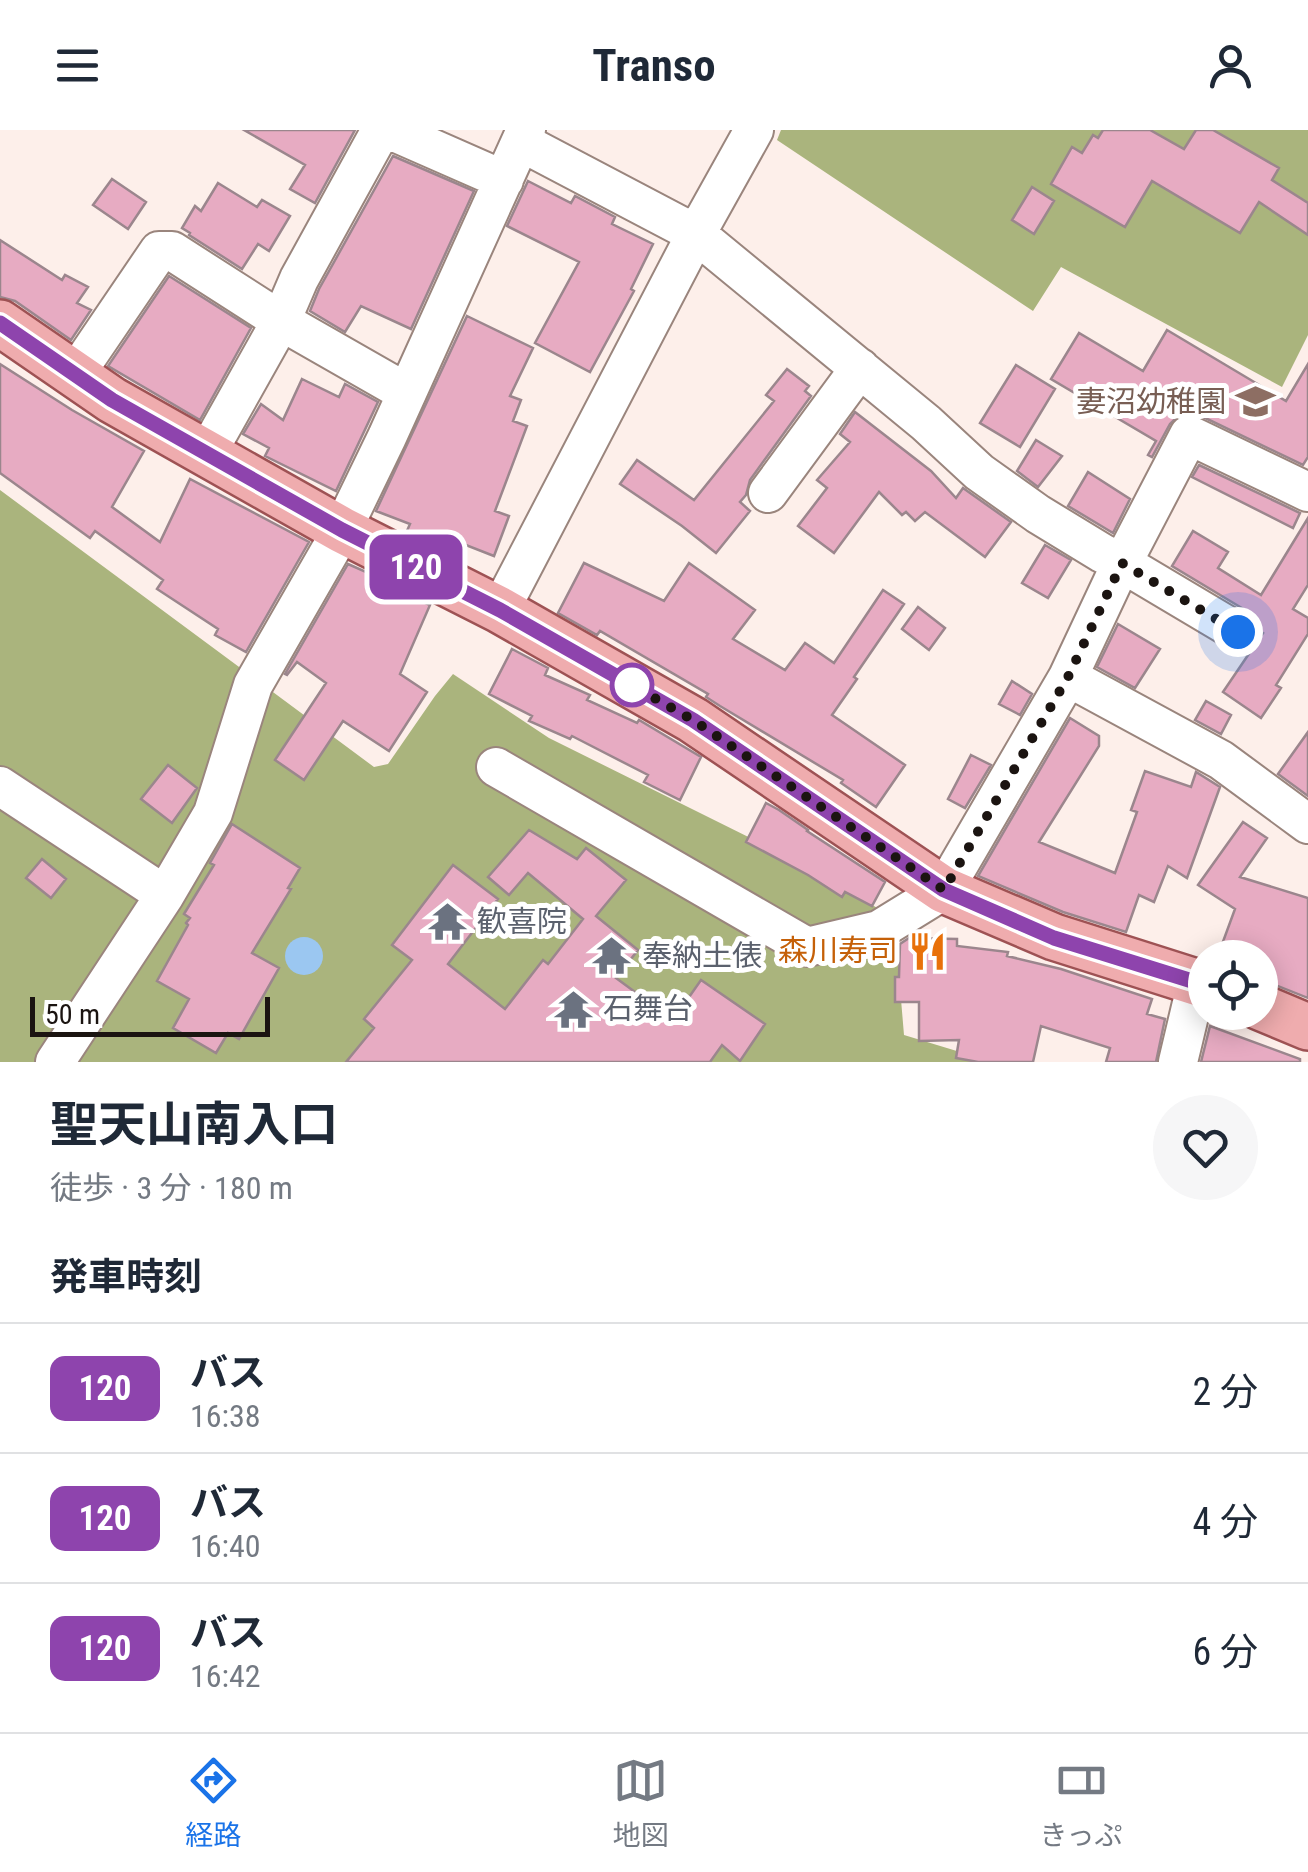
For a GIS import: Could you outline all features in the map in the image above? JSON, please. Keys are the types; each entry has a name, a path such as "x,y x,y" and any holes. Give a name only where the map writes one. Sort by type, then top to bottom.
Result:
{"main road":[{"path":"0,323 112,400 342,530 500,610 693,720 944,890 1054,938 1188,980"},
{"path":"1278,1015 1308,1027"}],"street":[{"path":"206,453 281,321 308,262 381,130"},
{"path":"390,130 504,180"},
{"path":"500,610 754,130"},
{"path":"55,1062 165,895 213,813 253,685 342,530 524,136 696,234 926,423 979,472 1102,554 1238,632"},
{"path":"74,376 159,251 172,251 281,321 407,393"},
{"path":"768,493 860,368"},
{"path":"496,767 806,947 878,930 944,890 1068,677 1189,435 1308,492"},
{"path":"1068,677 1221,760 1308,824"},
{"path":"0,786 165,895"},
{"path":"1178,1062 1188,1028"}],"green space":[{"path":"781,130 1308,130 1308,335 1282,387 1061,267 1033,311 777,140"},
{"path":"0,490 374,767 388,764 453,674 549,738 821,873 882,911 895,928 904,1035 993,1062 0,1062"}],"water":[{"path":"304,937 318,942 323,956 318,970 304,975 290,970 285,956 290,942"}],"building":[{"path":"244,130 355,130 315,203 290,189 305,165"},
{"path":"1103,130 1150,130 1184,149 1196,130 1213,130 1279,168 1272,180 1308,203 1308,235 1259,202 1240,233 1152,181 1125,227 1051,184 1072,147 1082,153 1093,135 1098,138"},
{"path":"393,156 474,191 411,329 361,306 345,332 310,311"},
{"path":"112,179 146,202 128,229 93,205"},
{"path":"528,181 571,203 575,196 615,217 612,224 653,244 631,289 634,291 590,372 535,343 579,262 507,226"},
{"path":"218,183 257,207 262,200 290,216 269,251 258,244 242,269 182,228 195,206 201,211"},
{"path":"1032,187 1054,201 1034,234 1012,220"},
{"path":"0,240 62,280 65,275 88,287 77,303 91,310 71,340 15,301 0,297"},
{"path":"169,276 251,328 200,420 108,366"},
{"path":"467,316 533,348 510,396 521,400 513,421 527,426 495,511 509,516 494,556 438,534 433,545 406,533 410,524 376,511"},
{"path":"1167,330 1286,401 1308,364 1308,457 1303,465 1188,413 1170,424 1152,457 1148,455 1156,441 1051,379 1079,333 1143,371"},
{"path":"0,364 144,451 112,507 160,542 190,479 309,542 246,652 215,635 218,629 157,589 163,580 95,531 90,538 0,473"},
{"path":"1016,365 1055,389 1020,447 980,423"},
{"path":"787,369 809,386 805,391 811,396 750,480 740,502 750,511 716,553 620,484 637,460 694,500 774,401 766,395"},
{"path":"302,379 339,397 345,384 378,402 336,491 265,456 269,448 243,434 261,404 283,420"},
{"path":"855,412 931,471 956,498 963,488 1011,522 985,557 925,512 915,521 906,512 902,515 879,492 834,553 798,526 827,488 817,480 850,442 840,434"},
{"path":"1036,440 1062,456 1038,487 1017,471"},
{"path":"1199,465 1300,513 1293,528 1192,477"},
{"path":"1088,472 1130,499 1113,533 1068,506"},
{"path":"1308,518 1308,585 1293,609 1308,618 1308,634 1276,685 1281,688 1261,718 1223,692 1263,633 1257,620 1172,566 1193,531 1228,552 1218,568 1261,595"},
{"path":"1045,545 1071,560 1048,598 1022,583"},
{"path":"584,563 664,601 689,563 755,610 733,639 785,670 805,643 834,663 883,590 904,604 832,715 905,765 876,807 841,783 843,780 720,706 706,697 708,694 600,631 597,635 558,613"},
{"path":"348,564 373,575 371,579 430,605 400,674 427,692 389,751 343,721 304,780 275,760 326,683 297,662 285,674"},
{"path":"918,607 945,628 929,650 902,629"},
{"path":"1118,624 1160,649 1135,688 1097,667"},
{"path":"512,649 548,668 545,675 590,695 587,700 637,723 639,720 701,757 680,800 644,782 648,775 572,736 570,739 529,721 532,716 489,694"},
{"path":"1012,681 1032,694 1020,715 999,704"},
{"path":"1206,701 1231,715 1221,734 1195,720"},
{"path":"1070,718 1099,736 1099,746 1039,842 1115,873 1137,812 1131,810 1145,771 1191,787 1196,772 1220,787 1187,878 1168,866 1154,902 1139,895 1126,932 1063,912 978,876"},
{"path":"1308,732 1308,796 1278,774"},
{"path":"971,755 991,765 965,808 948,799"},
{"path":"168,765 197,788 172,823 141,799"},
{"path":"766,803 885,882 872,906 845,892 842,897 746,842"},
{"path":"1243,822 1267,838 1240,877 1308,898 1308,998 1278,986 1278,940 1224,940 1235,909 1198,885"},
{"path":"232,824 300,868 252,953 279,968 239,1039 228,1033 216,1053 173,1028 189,999 157,981 188,925 190,918 184,914 214,865 210,863"},
{"path":"529,830 577,859 586,848 626,880 596,916 638,950 616,978 673,1020 701,980 765,1024 740,1061 722,1045 710,1062 346,1062 374,1028 364,1019 412,960 392,945 453,865 498,899 448,964 505,1009 543,960 548,964 583,919 528,873 509,895 488,877"},
{"path":"42,859 66,879 51,898 26,878"},
{"path":"909,938 957,939 957,946 1008,952 1007,956 1152,999 1147,1014 1165,1019 1156,1062 1106,1062 1110,1048 1041,1026 1033,1062 956,1058 959,1040 919,1041 919,1002 895,1002 900,944"},
{"path":"1209,1030 1221,1030 1300,1059 1300,1062 1201,1062"}],"bus line":[{"name":"120","path":"0,323 112,400 342,530 500,610 693,720 944,890 1054,938 1188,980"}],"place":[{"name":"妻沼幼稚園","path":"1256,402"},
{"name":"歓喜院","path":"447,922"},
{"name":"森川寿司","path":"928,951"},
{"name":"奉納土俵","path":"612,956"},
{"name":"石舞台","path":"573,1009"}],"route":[{"path":"632,685 628,683 693,720 944,890 1068,677 1122,563 1238,632"}]}
